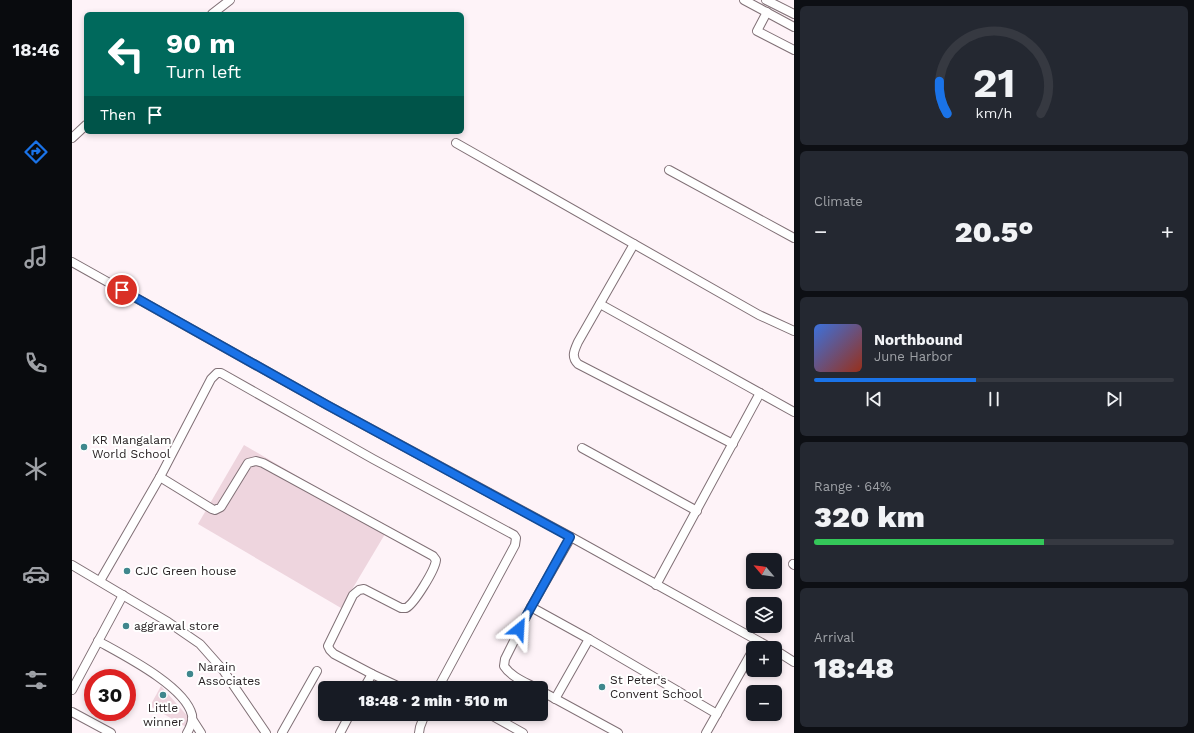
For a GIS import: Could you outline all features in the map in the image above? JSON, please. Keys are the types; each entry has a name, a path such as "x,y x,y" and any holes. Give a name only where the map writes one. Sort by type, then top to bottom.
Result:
{"street":[{"path":"215,12 230,0"},
{"path":"744,0 794,27"},
{"path":"766,0 794,14"},
{"path":"767,12 757,31 794,50"},
{"path":"72,138 84,127"},
{"path":"456,143 759,315 794,331"},
{"path":"669,170 794,238"},
{"path":"634,244 576,346 573,356 574,360 578,364 733,444"},
{"path":"72,262 327,405 656,585 747,641"},
{"path":"600,304 794,412"},
{"path":"100,581 160,477 211,379 217,373 221,373 366,455 514,535 516,538 515,545 443,681"},
{"path":"656,585 760,393"},
{"path":"582,448 697,511"},
{"path":"160,477 215,510 221,507 248,463 256,461 263,463 434,556 436,564 433,570 414,602 406,608 401,608 364,589 356,591 328,646 334,654 387,681"},
{"path":"524,681 512,674 504,666 508,651 530,607 570,537"},
{"path":"72,565 168,622 200,644 223,670 266,733"},
{"path":"72,690 123,596"},
{"path":"530,607 589,639 717,714"},
{"path":"554,699 589,639"},
{"path":"98,640 163,680 182,699 201,733"},
{"path":"782,654 794,662"},
{"path":"706,733 746,662"},
{"path":"282,733 317,671"},
{"path":"368,681 372,674"},
{"path":"548,695 618,733"},
{"path":"72,712 111,733"},
{"path":"186,733 192,719"},
{"path":"340,733 346,721"},
{"path":"419,733 422,721"},
{"path":"502,721 523,733"}],"shaded area":[{"path":"244,445 388,529 341,608 198,524"},
{"path":"161,686 190,719 186,727 150,706"}],"place":[{"name":"KR Mangalam World School","path":"84,447"},
{"name":"CJC Green house","path":"127,571"},
{"name":"aggrawal store","path":"126,626"},
{"name":"Narain Associates","path":"190,674"},
{"name":"St Peter's Convent School","path":"602,687"},
{"name":"Little winner","path":"163,695"}],"route":[{"path":"122,290 327,405 570,537 519,629"}]}
